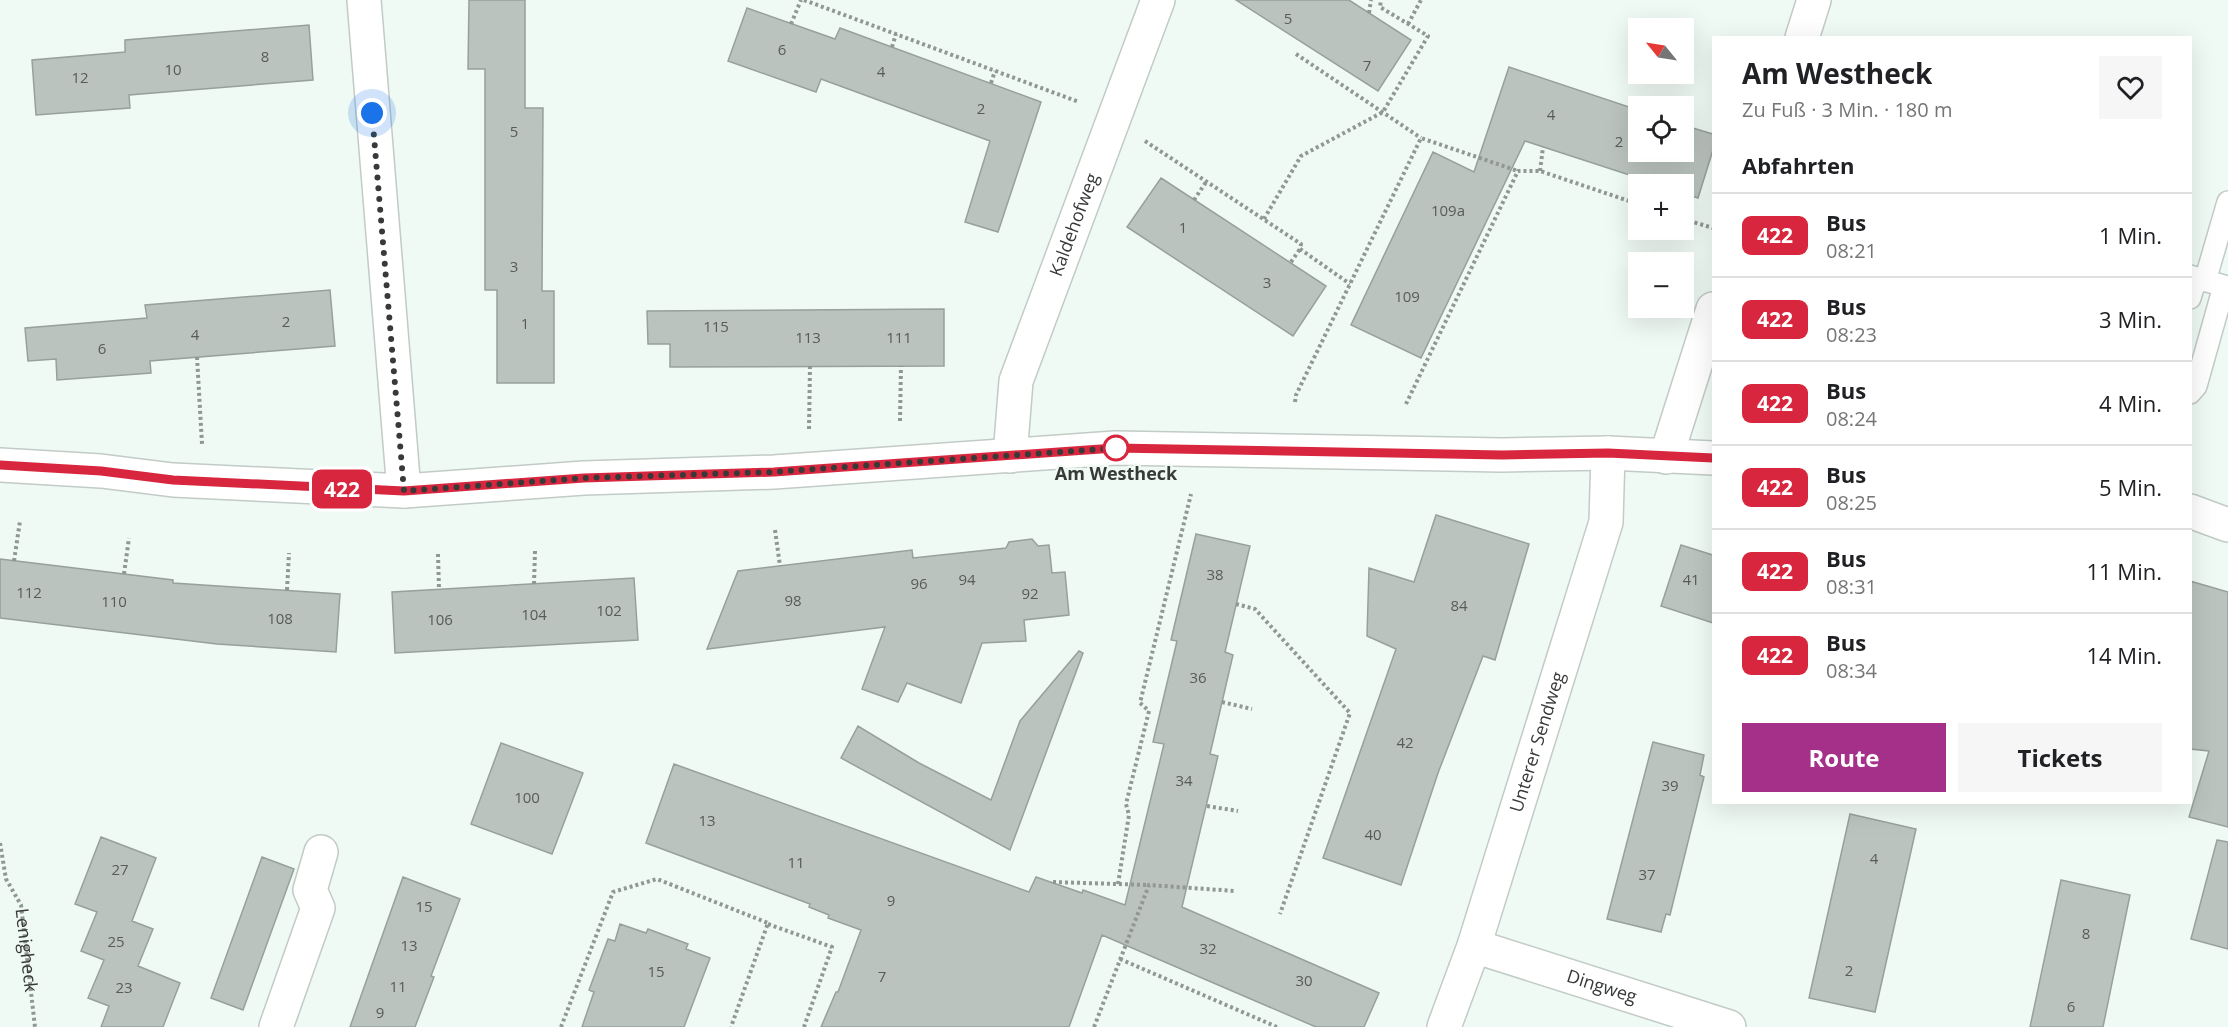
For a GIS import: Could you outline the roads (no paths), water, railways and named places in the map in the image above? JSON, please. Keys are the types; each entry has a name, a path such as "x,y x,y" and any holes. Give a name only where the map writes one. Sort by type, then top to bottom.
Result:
{"street":[{"path":"364,0 404,491"},
{"name":"Kaldehofweg","path":"1010,456 1016,381 1158,0"},
{"path":"1803,36 1814,0"},
{"path":"1666,457 1712,312"},
{"path":"0,441 40,468"},
{"path":"0,465 173,480 404,491 584,478 774,472 1115,448 1502,455 1608,453 1712,458"},
{"name":"Unterer Sendweg","path":"1444,1027 1474,946 1605,522 1608,453"},
{"path":"0,486 40,468"},
{"path":"2192,513 2228,525"},
{"path":"276,1027 318,908 310,890 321,852"},
{"name":"Dingweg","path":"1474,946 1729,1027"}],"lane":[{"path":"2192,292 2228,202"},
{"path":"2192,391 2196,386 2224,286 2197,278"}],"place":[{"name":"Am Westheck","path":"1116,448"}]}
